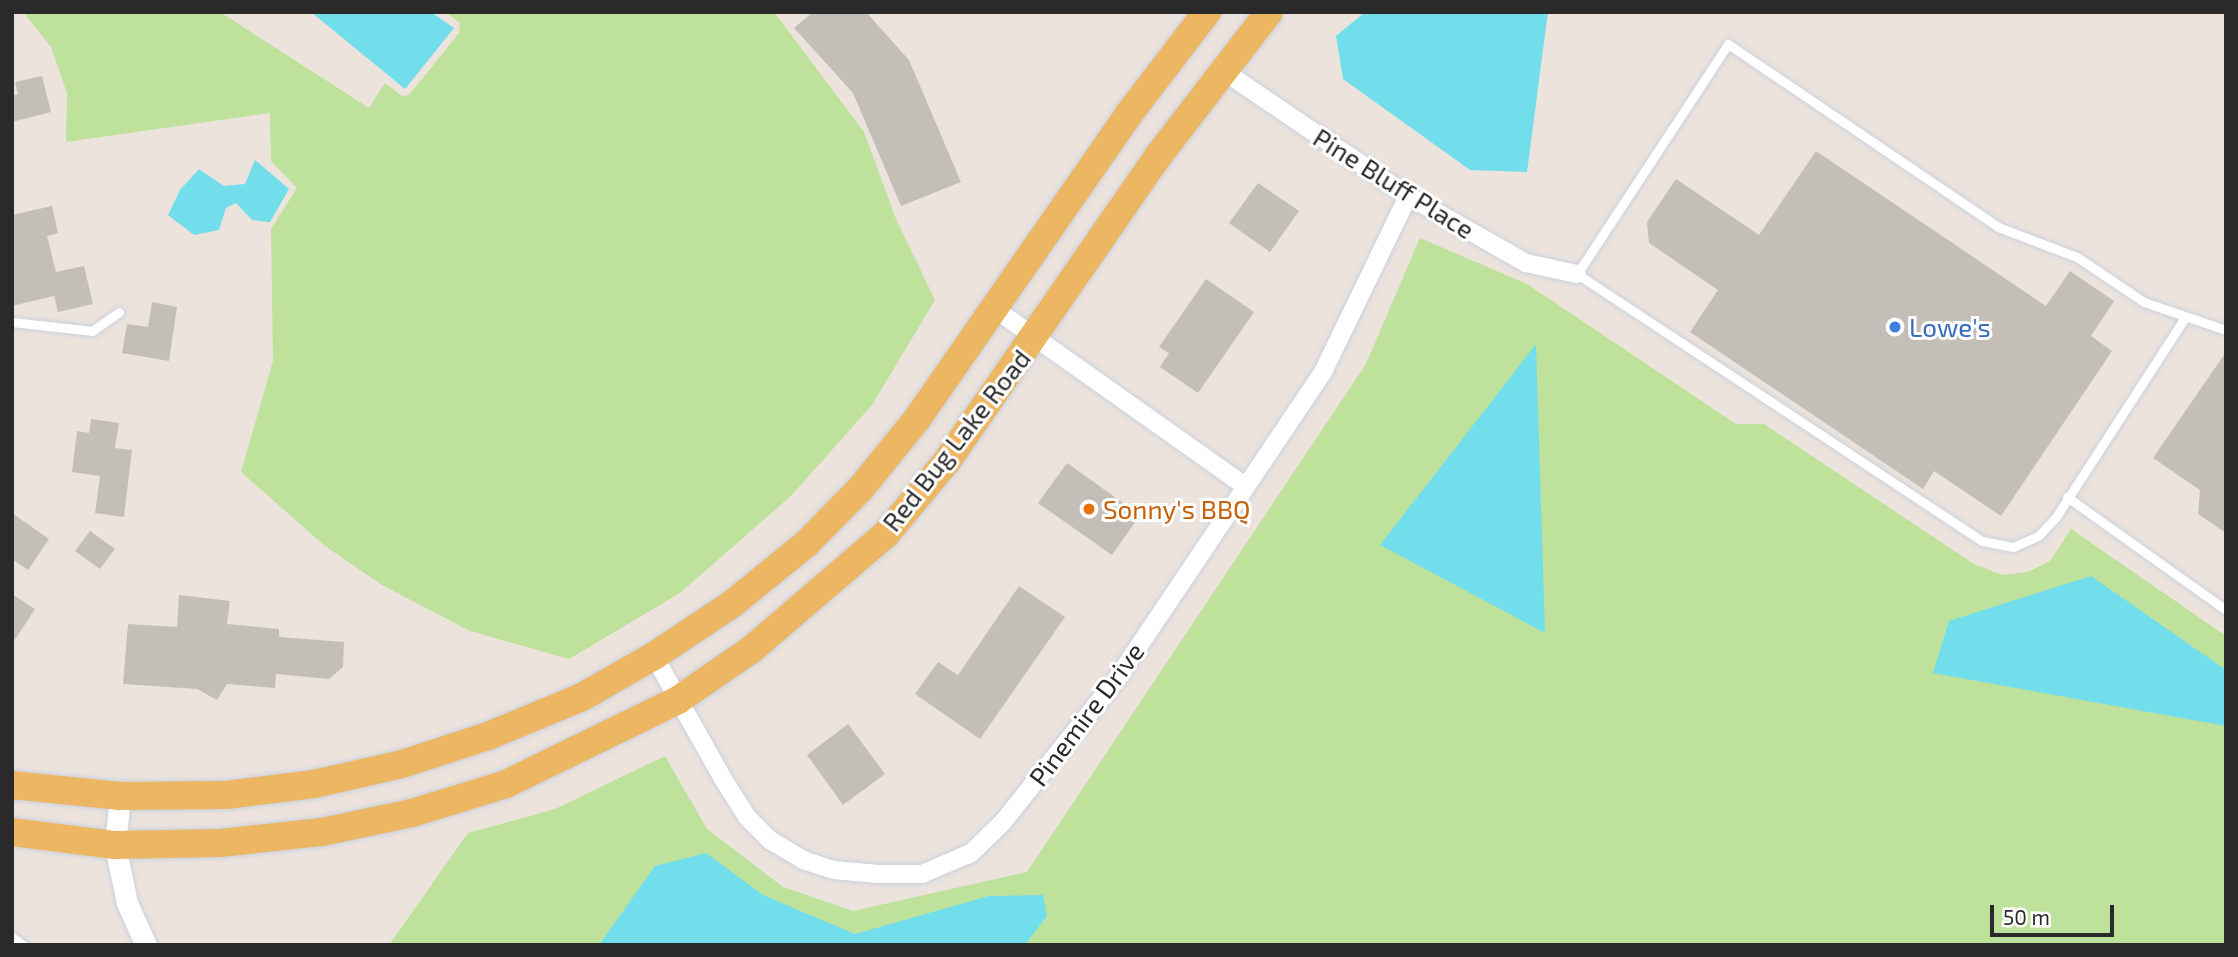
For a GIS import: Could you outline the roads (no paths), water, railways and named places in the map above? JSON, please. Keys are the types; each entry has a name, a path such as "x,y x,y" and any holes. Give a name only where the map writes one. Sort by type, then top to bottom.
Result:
{"main road":[{"name":"Red Bug Lake Road","path":"12,785 120,796 226,794 314,783 402,764 488,736 582,697 654,656 732,604 807,543 861,488 917,419 1128,115 1207,12"},
{"name":"Red Bug Lake Road","path":"12,832 115,845 220,843 322,832 412,813 506,784 678,700 752,649 886,534 947,461 1222,70 1269,12"}],"street":[{"name":"Pine Bluff Place","path":"1222,70 1408,196 1526,262 1577,274"},
{"name":"Pinemire Drive","path":"654,656 747,817 770,840 803,860 834,870 922,874 971,853 1003,822 1116,680 1324,370 1408,196"},
{"path":"995,309 1245,486"},
{"path":"120,796 115,845 127,903 146,945"}],"lane":[{"path":"2184,319 2067,497 2038,536 2013,547 1982,541 1577,274 1728,44 1998,227 2077,257 2144,302 2184,319 2226,330"},
{"path":"12,321 92,331 119,312"},
{"path":"2067,497 2226,610"},
{"path":"13,939 23,945"}],"water":[{"path":"311,12 431,12 454,28 405,89"},
{"path":"1365,12 1548,12 1527,172 1470,170 1343,79 1336,36"},
{"path":"255,160 289,189 270,222 252,220 236,203 226,208 219,230 194,235 168,215 180,190 199,169 224,186 245,184"},
{"path":"1536,344 1545,633 1380,545"},
{"path":"2091,576 2226,670 2226,726 1933,673 1949,621"},
{"path":"706,853 763,895 855,934 989,896 1043,895 1047,916 1025,945 599,945 655,866"}],"place":[{"name":"Lowe's","path":"1895,327"},
{"name":"Sonny's BBQ","path":"1089,509"}]}
